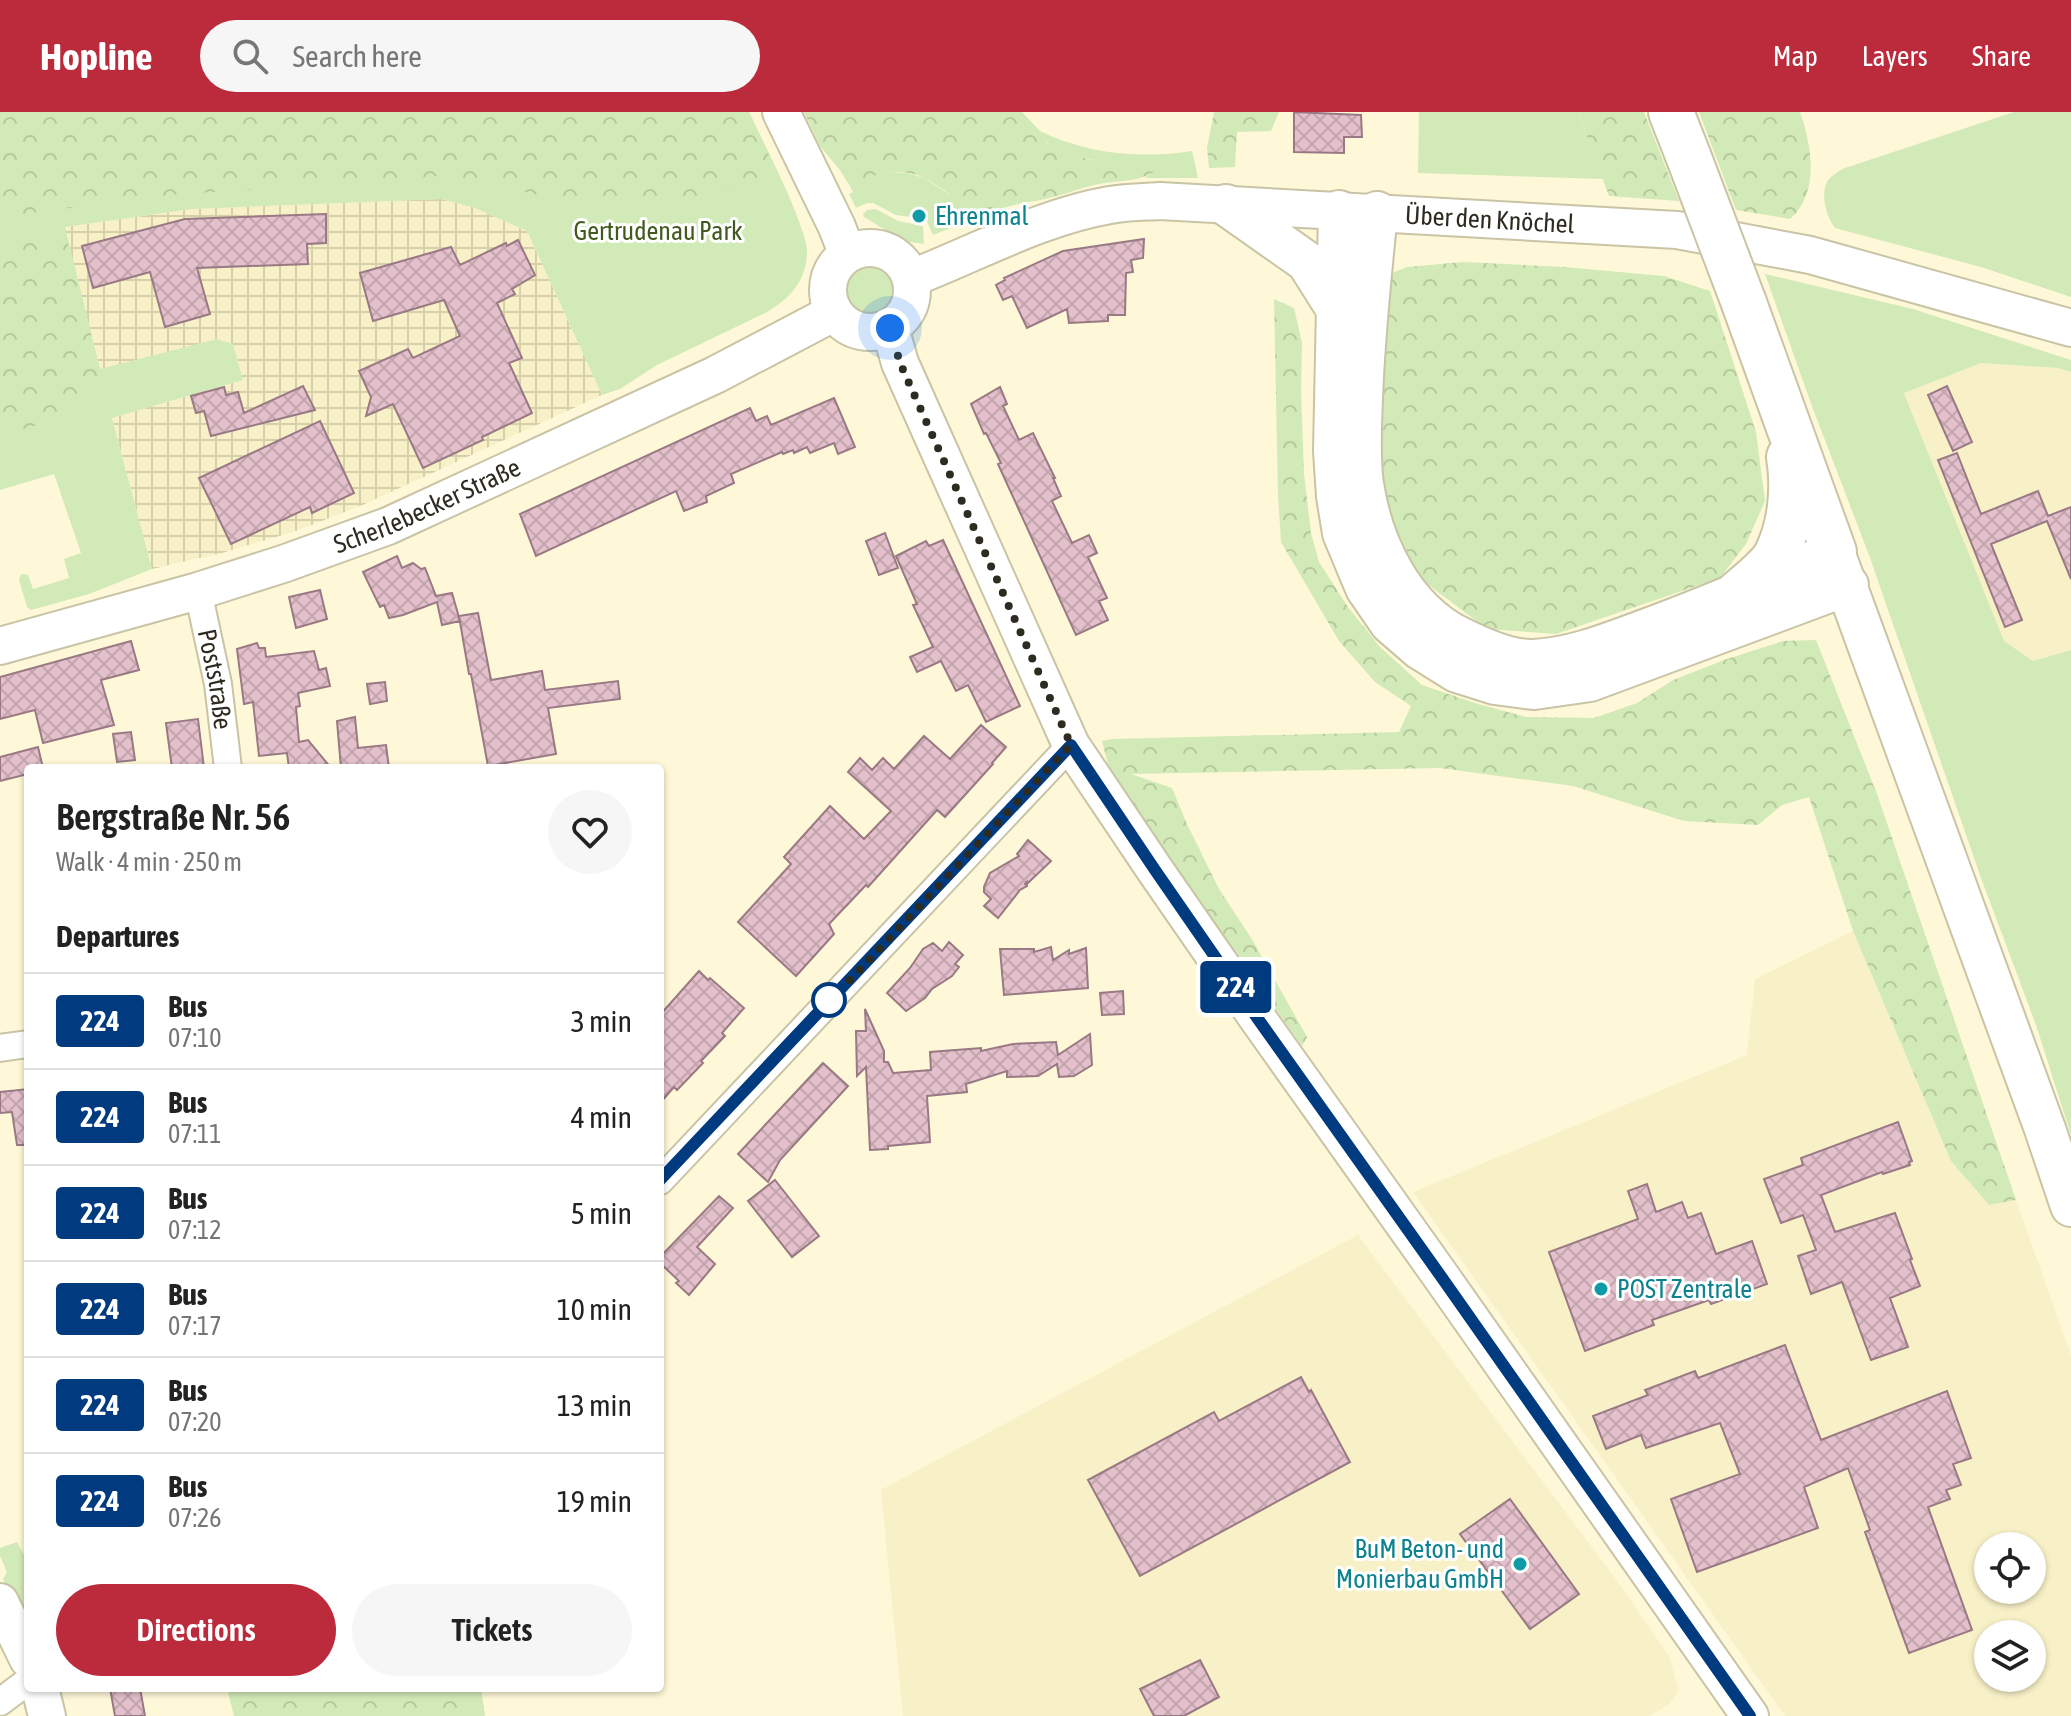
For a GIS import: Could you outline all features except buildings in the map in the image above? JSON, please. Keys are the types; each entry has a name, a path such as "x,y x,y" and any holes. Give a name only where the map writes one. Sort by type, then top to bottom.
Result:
{"highway":[{"path":"1671,112 1841,568"},
{"path":"1737,594 1776,557 1786,527 1791,499 1791,471 1779,399"}],"main road":[{"path":"1226,205 1307,262 1336,308"},
{"path":"1358,211 1336,308 1334,451 1337,496 1343,533 1366,588 1390,623 1420,649 1457,672 1495,684 1534,689 1590,681 1841,568"},
{"path":"1358,211 1363,368 1360,440 1363,482 1372,526 1389,564 1410,598 1447,631 1486,651 1531,661 1584,653 1737,594 1841,568"},
{"path":"1841,568 2071,1206"}],"street":[{"path":"781,112 847,253"},
{"name":"Über den Knöchel","path":"912,278 1030,228 1110,205 1160,201 1709,234 1810,255 2071,328"},
{"path":"862,248 878,248 904,264 912,278 912,301 899,321 890,328 865,333 842,323 833,313 827,288 830,275 847,253 862,248"},
{"name":"Scherlebecker Straße","path":"0,646 198,591 388,526 739,364 833,313"},
{"path":"890,328 900,363 1071,745 1258,1019 1750,1716"},
{"name":"Poststraße","path":"198,591 218,684 228,764"},
{"path":"664,1177 1071,745"},
{"path":"0,1048 24,1045"},
{"path":"0,1602 24,1651"},
{"path":"0,1702 24,1684"},
{"path":"41,1692 47,1716"}],"shaded area":[{"path":"441,199 475,208 527,231 602,395 365,504 299,530 222,553 152,569 112,418 243,380 233,344 217,339 100,370 64,227 192,209"},
{"path":"1981,363 2058,368 2071,372 2071,650 2033,661 2004,642 1904,392"},
{"path":"1853,931 1951,1161 1989,1205 2016,1200 2071,1355 2071,1716 1785,1716 1413,1192 1747,1055 1755,979"},
{"path":"1358,1235 1613,1575 1669,1656 1679,1691 1669,1704 1650,1716 903,1716 881,1490"}],"green space":[{"name":"Gertrudenau Park","path":"0,112 749,112 795,212 806,245 806,261 796,287 769,311 657,365 620,389 602,395 527,231 475,208 441,199 192,209 65,227 100,369 217,339 233,344 243,380 112,418 152,569 89,594 31,610 27,607 19,580 21,574 28,575 33,589 69,578 64,559 81,553 54,474 0,490"},
{"path":"0,112 749,112 776,170 754,181 708,196 671,199 556,199 440,176 170,195 0,217"},
{"path":"804,112 1022,112 1047,143 1061,150 1088,159 1154,172 1140,178 1094,185 1002,208 980,209 926,179 907,173 877,175 850,186 820,146"},
{"path":"1214,112 1279,112 1271,131 1237,132 1235,167 1209,168 1207,148"},
{"path":"1419,112 1578,112 1603,179 1418,173"},
{"path":"1578,112 1644,112 1679,201 1609,196"},
{"path":"1699,112 1800,112 1810,154 1810,183 1800,208 1790,219 1736,210"},
{"path":"2014,112 2071,112 2071,297 1981,267 1835,228 1827,213 1824,194 1827,182 1842,169"},
{"path":"1040,131 1076,145 1114,153 1192,151 1198,178 1145,178 1153,172 1066,152 1047,142"},
{"path":"888,172 924,178 976,208 994,211 933,235 926,219 896,215 873,203 856,208 849,194 853,192 850,186 865,177"},
{"path":"876,209 898,221 923,226 924,244 903,241 864,217 867,210"},
{"path":"65,231 102,385 88,402 70,412 13,431 3,423 0,411 0,242"},
{"path":"1463,262 1664,276 1710,291 1756,432 1765,501 1746,544 1720,578 1556,634 1487,629 1402,565 1373,493 1387,275 1407,267"},
{"path":"858,268 878,268 892,282 892,302 878,316 858,316 844,302 844,282"},
{"path":"1765,274 1913,309 2071,360 2071,372 2058,368 1981,363 1904,393 2004,641 2033,661 2071,650 2071,1135 2036,1025 1981,878 1869,555"},
{"path":"1274,299 1294,308 1302,343 1304,474 1311,533 1319,562 1348,607 1380,647 1422,685 1526,717 1594,718 1637,703 1673,680 1727,659 1783,641 1816,640 1877,794 2016,1200 1989,1205 1951,1161 1853,931 1809,797 1782,805 1758,825 1684,821 1573,786 1440,768 1131,774 1172,788 1219,889 1253,941 1307,1037 1302,1046 1111,776 1102,741 1399,732 1411,706 1375,682 1339,641 1281,542"},
{"path":"17,1542 24,1555 24,1621 3,1579 7,1572 0,1548"},
{"path":"482,1692 485,1716 234,1716 228,1693"}],"bus line":[{"name":"224","path":"664,1176 1071,745 1258,1019 1750,1716"}],"place":[{"name":"Ehrenmal","path":"919,216"},
{"name":"POST Zentrale","path":"1601,1289"},
{"name":"BuM Beton- und Monierbau GmbH","path":"1520,1564"}],"route":[{"path":"829,1000 1071,745 900,363 890,328"}]}
